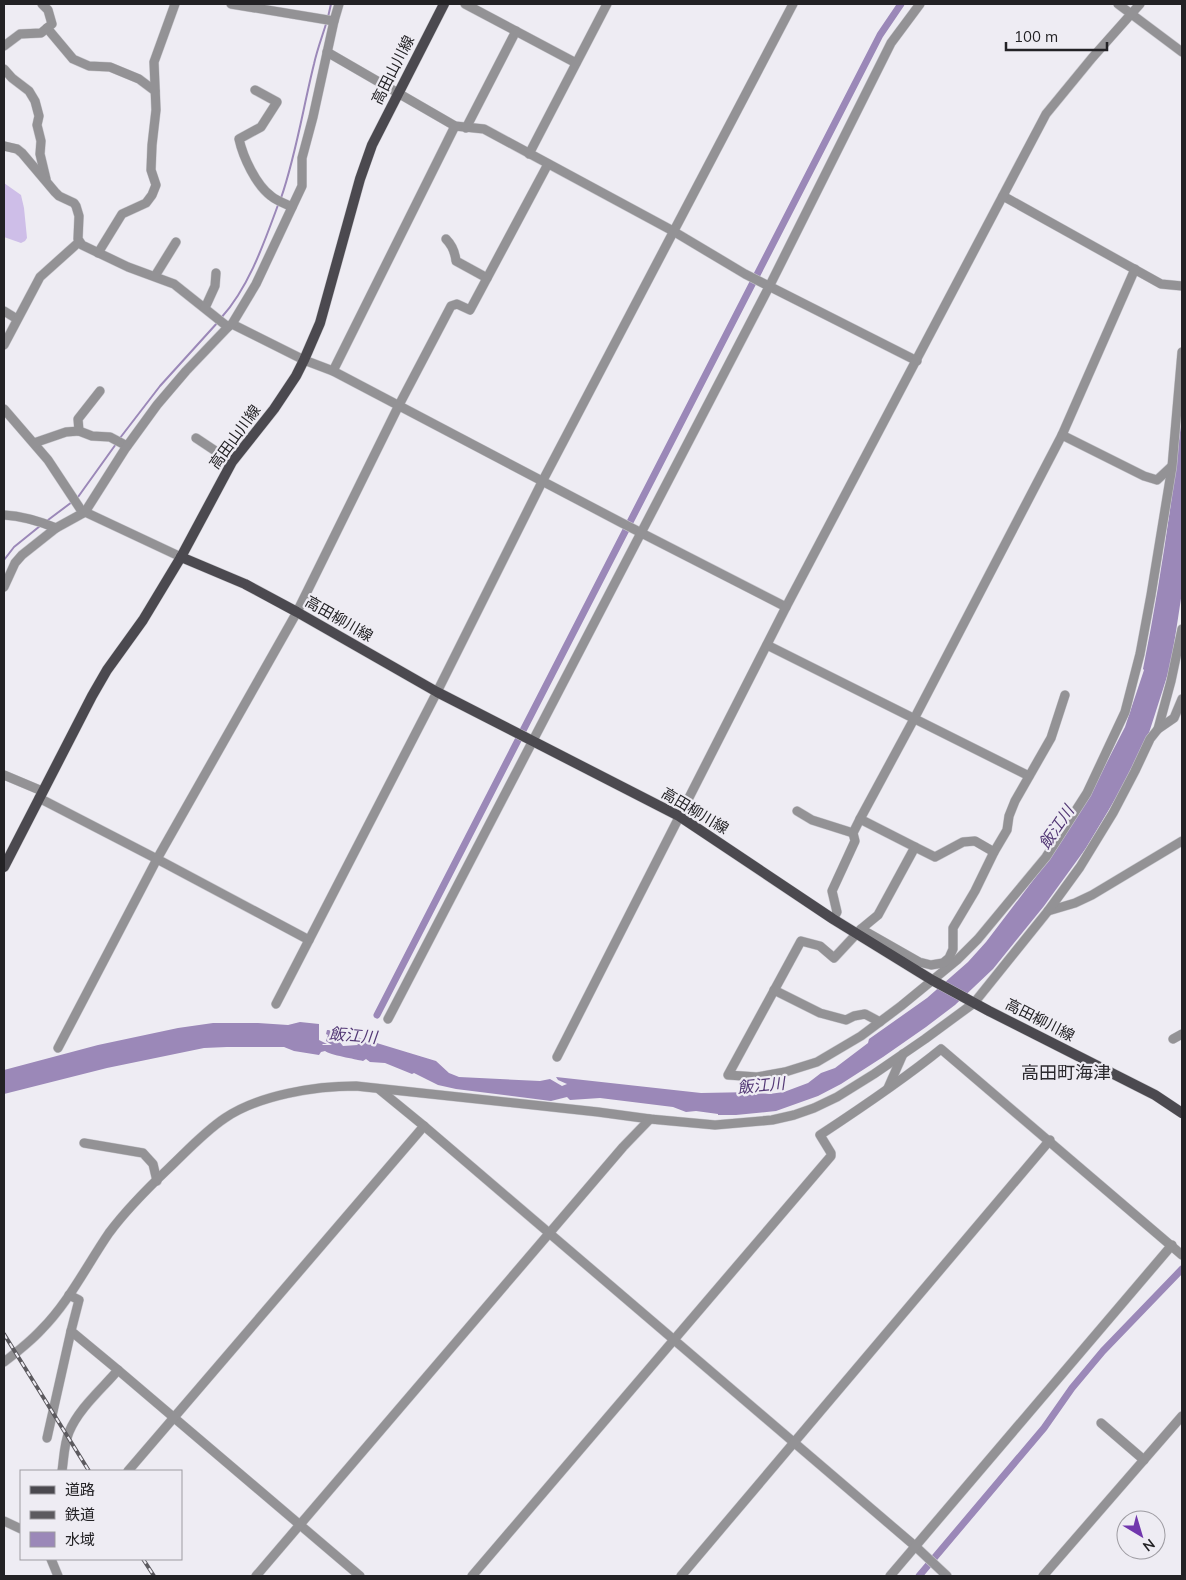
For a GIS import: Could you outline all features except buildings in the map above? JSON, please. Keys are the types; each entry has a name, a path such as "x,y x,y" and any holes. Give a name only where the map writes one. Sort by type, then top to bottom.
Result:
{"main road":[{"name":"高田山川線","path":"4,867 107,670 143,620 181,556 232,462 274,409 296,376 320,323 369,154 444,4"},
{"name":"高田柳川線","path":"181,556 245,584 437,692 679,816 833,919 859,931 932,980 1155,1095 1182,1113"}],"street":[{"path":"4,46 20,34 41,33 52,24 48,10 42,4"},
{"path":"98,253 122,214 146,202 152,195 156,185 151,170 156,110 154,62 175,4"},
{"path":"231,4 268,7 334,21"},
{"path":"4,587 15,563 22,555 56,528 84,513 127,446 157,405 230,325 256,284 302,186 302,158 339,4"},
{"path":"465,4 576,63"},
{"path":"529,154 607,4"},
{"path":"276,1004 437,692 542,482 793,4"},
{"path":"388,1019 891,43 920,4"},
{"path":"1118,4 1182,52"},
{"path":"557,1057 786,607 1046,114 1140,4"},
{"path":"46,28 73,59 89,66 110,67 139,79 155,90"},
{"path":"466,128 516,31"},
{"path":"327,52 455,126 484,129 673,231 745,274 917,361"},
{"path":"4,69 12,78 29,90 35,101 39,116 37,125 41,141 40,154 47,182"},
{"path":"255,90 277,102 261,127 240,139 241,147 255,179 271,196 292,207"},
{"path":"333,371 455,126"},
{"path":"4,146 17,149 22,153 59,196 74,203 79,216 77,235 82,245 128,267 174,284 230,325 304,360 333,371 542,482 786,607"},
{"path":"58,1048 157,859 297,612 399,405 452,306 457,304 470,310 548,164"},
{"path":"1003,196 1161,284 1182,286"},
{"path":"446,239 451,244 456,255 456,261 487,278"},
{"path":"4,345 40,277 79,242"},
{"path":"155,276 176,242"},
{"path":"833,919 837,912 832,891 855,841 853,833 1062,435 1134,269"},
{"path":"205,308 215,286 216,273"},
{"path":"4,311 17,319"},
{"path":"915,848 878,914 834,958 820,946 801,941 728,1075 757,1077 785,1072 818,1062 880,1022 957,960 978,939 1046,857 1087,793 1125,712 1140,654 1172,467 1182,352"},
{"path":"78,431 78,419 100,391"},
{"path":"4,409 48,460 84,513 181,556"},
{"path":"34,443 66,432 78,431 92,436 110,437 127,446"},
{"path":"1062,435 1144,476 1157,480 1172,467"},
{"path":"196,438 232,462"},
{"path":"4,515 39,521 56,528"},
{"path":"4,1362 42,1330 69,1295 110,1231 156,1181 224,1118 246,1106 266,1099 322,1088 356,1086 650,1119 715,1124 772,1120 794,1115 814,1108 837,1096 903,1054 972,1002 1048,911 1095,844 1128,785 1150,739 1158,728 1171,681 1182,629"},
{"path":"768,645 1029,776"},
{"path":"859,931 919,962 932,965 942,963 949,958 953,949 953,928 1007,830 1009,816 1015,801 1051,738 1065,695"},
{"path":"1158,728 1174,718 1182,699"},
{"path":"4,775 309,940"},
{"path":"797,810 812,820 853,833"},
{"path":"860,819 936,857 963,842 975,841 994,852"},
{"path":"1048,911 1075,903 1092,895 1182,841"},
{"path":"774,990 820,1013 846,1020 865,1014 880,1022"},
{"path":"1173,1039 1182,1034"},
{"path":"472,1576 830,1156 831,1153 820,1135 888,1089 941,1048 1182,1255"},
{"path":"888,1089 903,1054"},
{"path":"379,1089 794,1442 947,1576"},
{"path":"256,1576 623,1146 650,1119"},
{"path":"129,1470 424,1126"},
{"path":"681,1576 1050,1140"},
{"path":"84,1143 143,1154 153,1164 156,1181"},
{"path":"890,1576 1172,1245"},
{"path":"47,1438 70,1331 79,1300 69,1295"},
{"path":"70,1331 360,1576"},
{"path":"62,1470 68,1434 73,1424 118,1370"},
{"path":"1043,1576 1182,1416"},
{"path":"1101,1423 1144,1460"},
{"path":"4,1521 20,1529"},
{"path":"53,1560 58,1576"}],"shaded area":[{"path":"4,183 21,195 27,238 21,243 4,237"}],"water":[{"name":"飯江川","path":"1182,416 1182,592 1171,664 1148,736 1120,791 1086,848 1044,906 993,969 955,1005 926,1027 841,1084 818,1096 776,1111 718,1115 696,1111 686,1112 673,1107 600,1098 570,1100 567,1097 551,1101 456,1089 438,1085 414,1073 412,1074 385,1063 370,1062 366,1059 363,1061 325,1051 319,1055 294,1051 284,1047 227,1047 204,1048 107,1068 4,1094 4,1070 98,1045 178,1028 213,1023 288,1025 300,1022 319,1024 319,1040 327,1044 323,1045 332,1045 326,1041 327,1030 330,1030 343,1046 358,1045 347,1034 436,1061 449,1073 459,1077 540,1081 550,1079 562,1086 567,1084 556,1077 701,1093 753,1092 769,1094 784,1092 808,1083 821,1073 835,1068 868,1043 869,1039 927,998 968,962 986,942 1050,858 1091,793 1125,727 1144,670 1165,543"}],"waterway":[{"path":"328,17 331,4"},
{"path":"377,1015 880,35 901,4"},
{"path":"281,198 295,148 315,59 326,24"},
{"path":"221,318 248,279 278,205"},
{"path":"120,438 160,386 218,322"},
{"path":"78,497 116,444"},
{"path":"48,520 72,502"},
{"path":"4,560 14,547 40,526"},
{"path":"919,1576 1044,1428 1072,1388 1103,1351 1182,1269"}],"railway":[{"path":"4,1334 88,1470"},
{"path":"144,1560 154,1576"}],"district":[{"name":"高田町海津","path":"1066,1073"}]}
